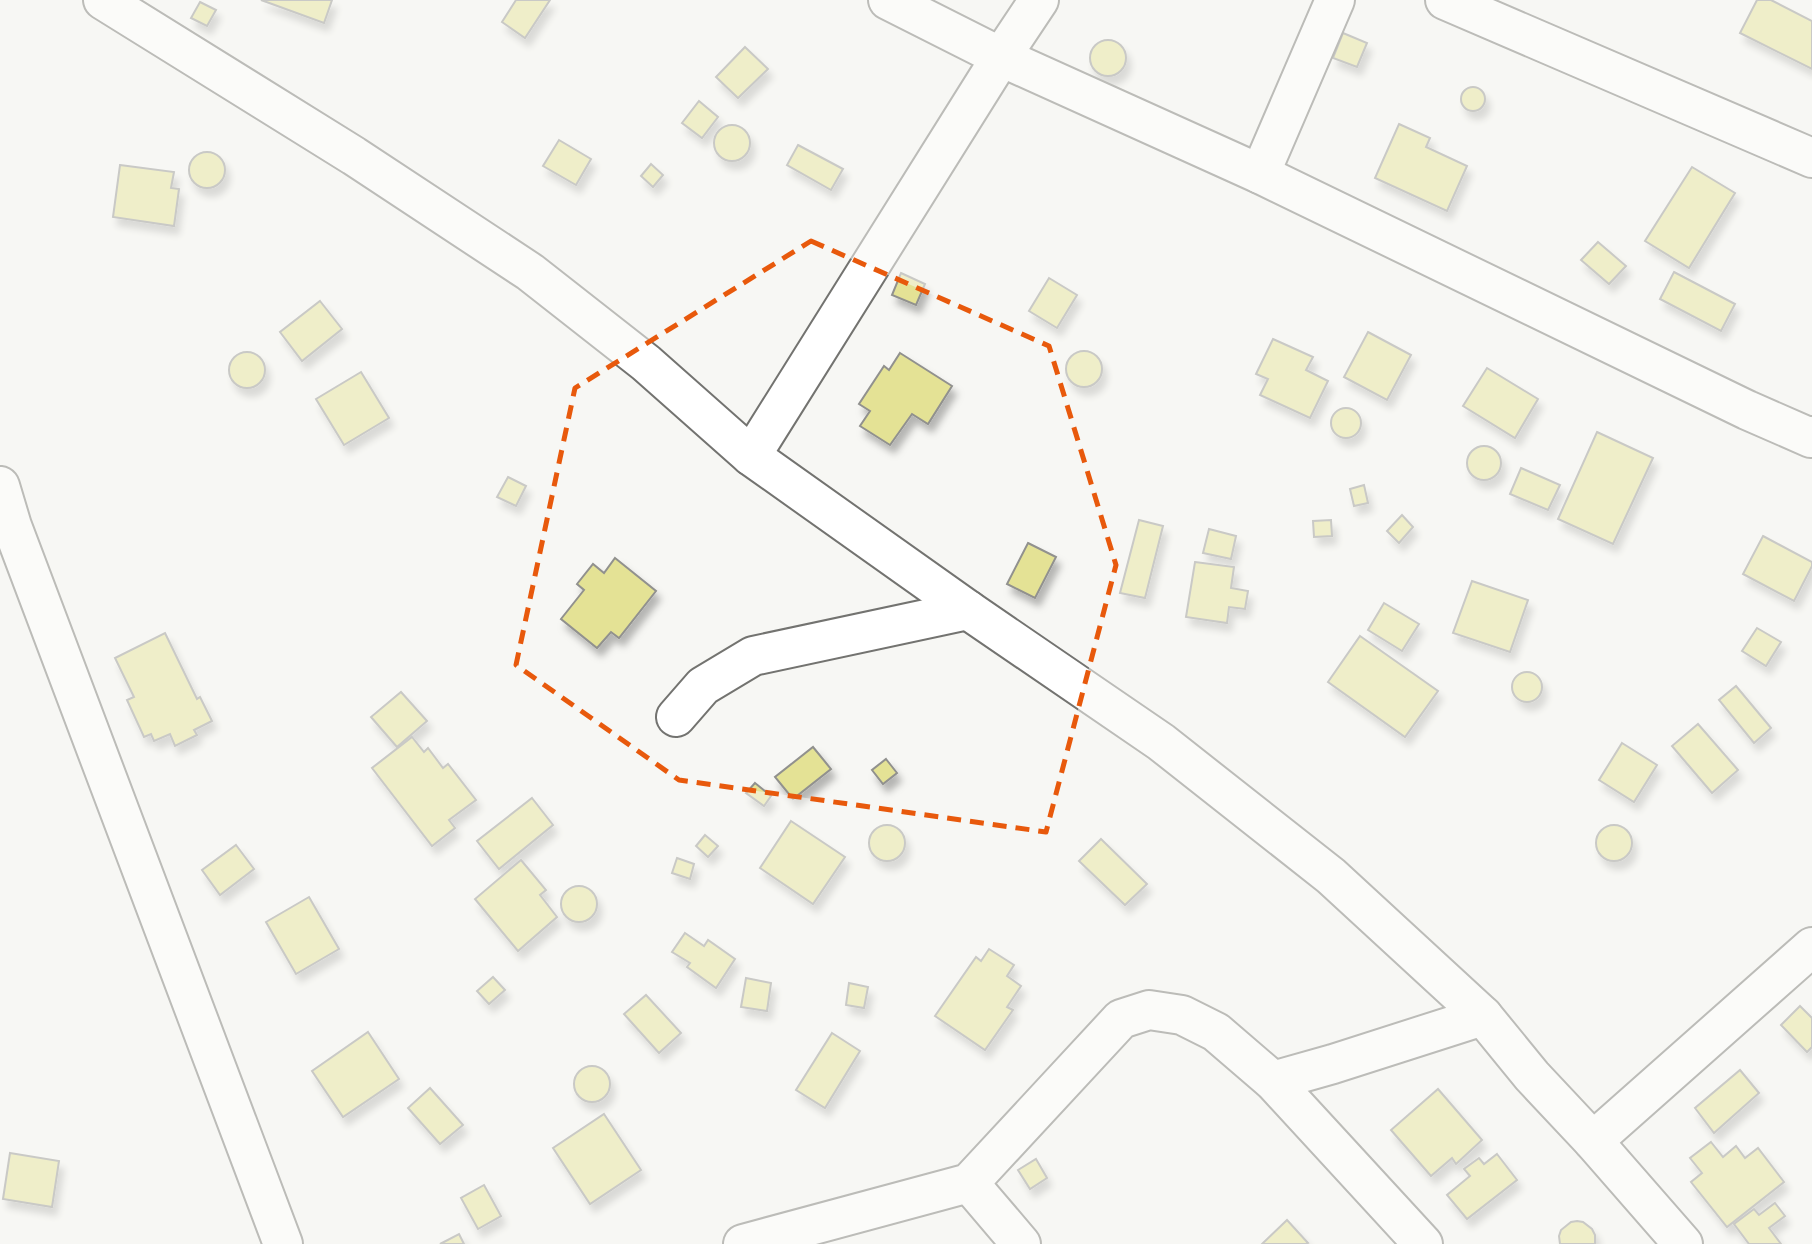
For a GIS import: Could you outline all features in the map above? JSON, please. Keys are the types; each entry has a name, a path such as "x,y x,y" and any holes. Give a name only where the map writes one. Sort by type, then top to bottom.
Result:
{"street":[{"path":"103,0 354,156 530,272 646,363 751,456 1183,758 1331,876 1483,1016 1532,1076 1593,1141 1682,1244"},
{"path":"888,0 1002,57 1260,174 1747,410 1812,438"},
{"path":"751,456 1039,0"},
{"path":"1260,174 1335,0"},
{"path":"1445,0 1812,159"},
{"path":"0,486 12,526 283,1244"},
{"path":"676,717 703,687 753,656 968,610"},
{"path":"1593,1141 1812,947"},
{"path":"743,1244 969,1183 1121,1019 1149,1010 1182,1015 1216,1032 1273,1081 1423,1244"},
{"path":"1273,1081 1483,1016"},
{"path":"969,1183 1021,1244"}],"highlighted area":[{"path":"811,241 1049,346 1116,565 1046,832 679,780 516,665 575,388"}],"building":[{"path":"261,0 332,0 324,23"},
{"path":"516,0 550,0 525,38 502,22"},
{"path":"1757,0 1771,0 1812,21 1812,69 1740,33"},
{"path":"200,2 216,10 207,26 191,18"},
{"path":"1343,33 1367,43 1357,67 1333,58"},
{"path":"1108,40 1121,45 1126,58 1121,71 1108,76 1095,71 1090,58 1095,45"},
{"path":"745,47 768,69 738,98 716,77"},
{"path":"1473,87 1484,94 1485,99 1478,110 1473,111 1462,104 1461,99 1468,88"},
{"path":"699,101 718,117 702,138 682,123"},
{"path":"1399,124 1430,138 1426,147 1467,166 1447,211 1375,178"},
{"path":"732,125 745,130 750,143 745,156 732,161 719,156 714,143 719,130"},
{"path":"559,140 591,159 576,185 543,166"},
{"path":"798,145 843,169 831,190 787,165"},
{"path":"207,152 220,157 225,170 220,183 207,188 194,183 189,170 194,157"},
{"path":"651,164 663,175 653,187 641,176"},
{"path":"120,165 174,172 171,188 179,189 174,226 113,217"},
{"path":"1692,167 1735,193 1689,268 1645,241"},
{"path":"1598,242 1626,266 1609,284 1581,260"},
{"path":"1674,272 1735,304 1721,331 1660,299"},
{"path":"901,273 925,284 916,305 892,295"},
{"path":"1049,278 1077,295 1057,328 1029,311"},
{"path":"320,301 342,329 302,361 280,332"},
{"path":"1368,332 1411,355 1387,400 1344,377"},
{"path":"1273,339 1313,357 1306,370 1328,381 1310,418 1260,395 1268,379 1256,374"},
{"path":"1084,351 1097,356 1102,369 1097,382 1084,387 1071,382 1066,369 1071,356"},
{"path":"247,352 260,357 265,370 260,383 247,388 234,383 229,370 234,357"},
{"path":"900,353 952,386 928,424 912,414 890,445 860,426 870,411 859,404 884,366 889,370"},
{"path":"1487,368 1538,399 1515,438 1463,406"},
{"path":"361,372 389,418 344,445 316,399"},
{"path":"1346,408 1357,412 1361,423 1357,434 1346,438 1335,434 1331,423 1335,412"},
{"path":"1597,432 1653,458 1613,544 1558,519"},
{"path":"1484,446 1496,451 1501,463 1496,475 1484,480 1472,475 1467,463 1472,451"},
{"path":"1521,468 1560,485 1548,510 1510,494"},
{"path":"508,477 526,486 516,506 497,497"},
{"path":"1364,485 1368,503 1354,506 1350,489"},
{"path":"1402,515 1413,527 1399,543 1387,531"},
{"path":"1139,520 1163,526 1145,598 1120,593"},
{"path":"1331,520 1332,536 1314,537 1313,521"},
{"path":"1209,529 1236,536 1231,559 1203,553"},
{"path":"1763,536 1812,562 1794,601 1743,574"},
{"path":"1028,543 1056,557 1035,598 1007,584"},
{"path":"615,558 656,591 619,638 611,632 597,648 561,619 584,590 577,584 593,564 604,573"},
{"path":"1195,562 1234,567 1231,588 1248,591 1245,609 1229,607 1227,623 1186,617"},
{"path":"1472,581 1528,600 1510,652 1453,633"},
{"path":"1384,603 1419,624 1402,651 1368,630"},
{"path":"1757,628 1781,642 1766,666 1742,651"},
{"path":"165,633 197,699 200,697 212,721 194,730 197,735 175,746 170,734 154,741 151,734 144,737 127,700 134,697 115,658"},
{"path":"1360,636 1438,691 1405,737 1328,682"},
{"path":"1527,672 1538,676 1542,687 1538,698 1527,702 1516,698 1512,687 1516,676"},
{"path":"1736,686 1771,728 1754,743 1719,700"},
{"path":"401,692 427,721 397,747 371,717"},
{"path":"1698,724 1738,770 1712,793 1672,746"},
{"path":"412,737 424,752 428,748 443,768 448,764 476,800 449,820 455,828 432,846 372,768"},
{"path":"1622,743 1657,765 1634,802 1599,780"},
{"path":"813,747 831,769 793,799 775,777"},
{"path":"886,759 897,773 883,784 872,770"},
{"path":"755,783 771,796 764,806 746,793"},
{"path":"532,798 553,825 499,869 477,841"},
{"path":"791,821 845,857 813,904 760,868"},
{"path":"887,825 900,830 905,843 900,856 887,861 874,856 869,843 874,830"},
{"path":"1614,825 1627,830 1632,843 1627,856 1614,861 1601,856 1596,843 1601,830"},
{"path":"705,835 718,846 708,857 696,846"},
{"path":"1101,839 1147,884 1125,905 1079,861"},
{"path":"236,845 254,869 220,895 202,870"},
{"path":"677,858 694,864 690,879 672,873"},
{"path":"521,860 546,890 540,895 557,917 518,951 475,899"},
{"path":"579,886 592,891 597,904 592,917 579,922 566,917 561,904 566,891"},
{"path":"309,897 339,949 296,974 266,922"},
{"path":"685,933 704,946 708,940 735,959 716,988 687,967 690,963 672,952"},
{"path":"989,949 1014,965 1007,976 1021,986 1007,1007 1013,1010 985,1050 935,1016 976,957 981,961"},
{"path":"493,977 505,990 489,1004 477,991"},
{"path":"746,978 771,983 767,1011 741,1007"},
{"path":"849,983 868,987 864,1008 846,1005"},
{"path":"646,995 681,1033 659,1053 624,1014"},
{"path":"1800,1006 1812,1018 1812,1047 1807,1052 1781,1025"},
{"path":"368,1032 399,1079 343,1117 312,1071"},
{"path":"832,1033 860,1051 825,1108 796,1090"},
{"path":"592,1066 605,1071 610,1084 605,1097 592,1102 579,1097 574,1084 579,1071"},
{"path":"1740,1070 1759,1093 1714,1133 1695,1108"},
{"path":"430,1088 463,1125 440,1144 408,1108"},
{"path":"1438,1089 1482,1140 1456,1164 1452,1158 1431,1176 1391,1130"},
{"path":"604,1114 641,1170 590,1204 553,1148"},
{"path":"1711,1142 1723,1157 1736,1146 1745,1158 1758,1148 1784,1182 1727,1227 1691,1182 1702,1173 1690,1158"},
{"path":"10,1153 59,1161 52,1207 3,1199"},
{"path":"1497,1154 1517,1180 1467,1219 1447,1195 1470,1176 1464,1169 1479,1158 1484,1164"},
{"path":"1036,1159 1047,1178 1030,1189 1018,1170"},
{"path":"484,1185 501,1216 478,1229 461,1198"},
{"path":"1775,1203 1785,1216 1769,1228 1781,1244 1749,1244 1734,1224 1754,1209 1759,1215"},
{"path":"1287,1220 1308,1243 1262,1244"},
{"path":"1577,1221 1592,1229 1595,1244 1560,1244 1561,1230"},
{"path":"459,1234 464,1244 440,1244"}]}
